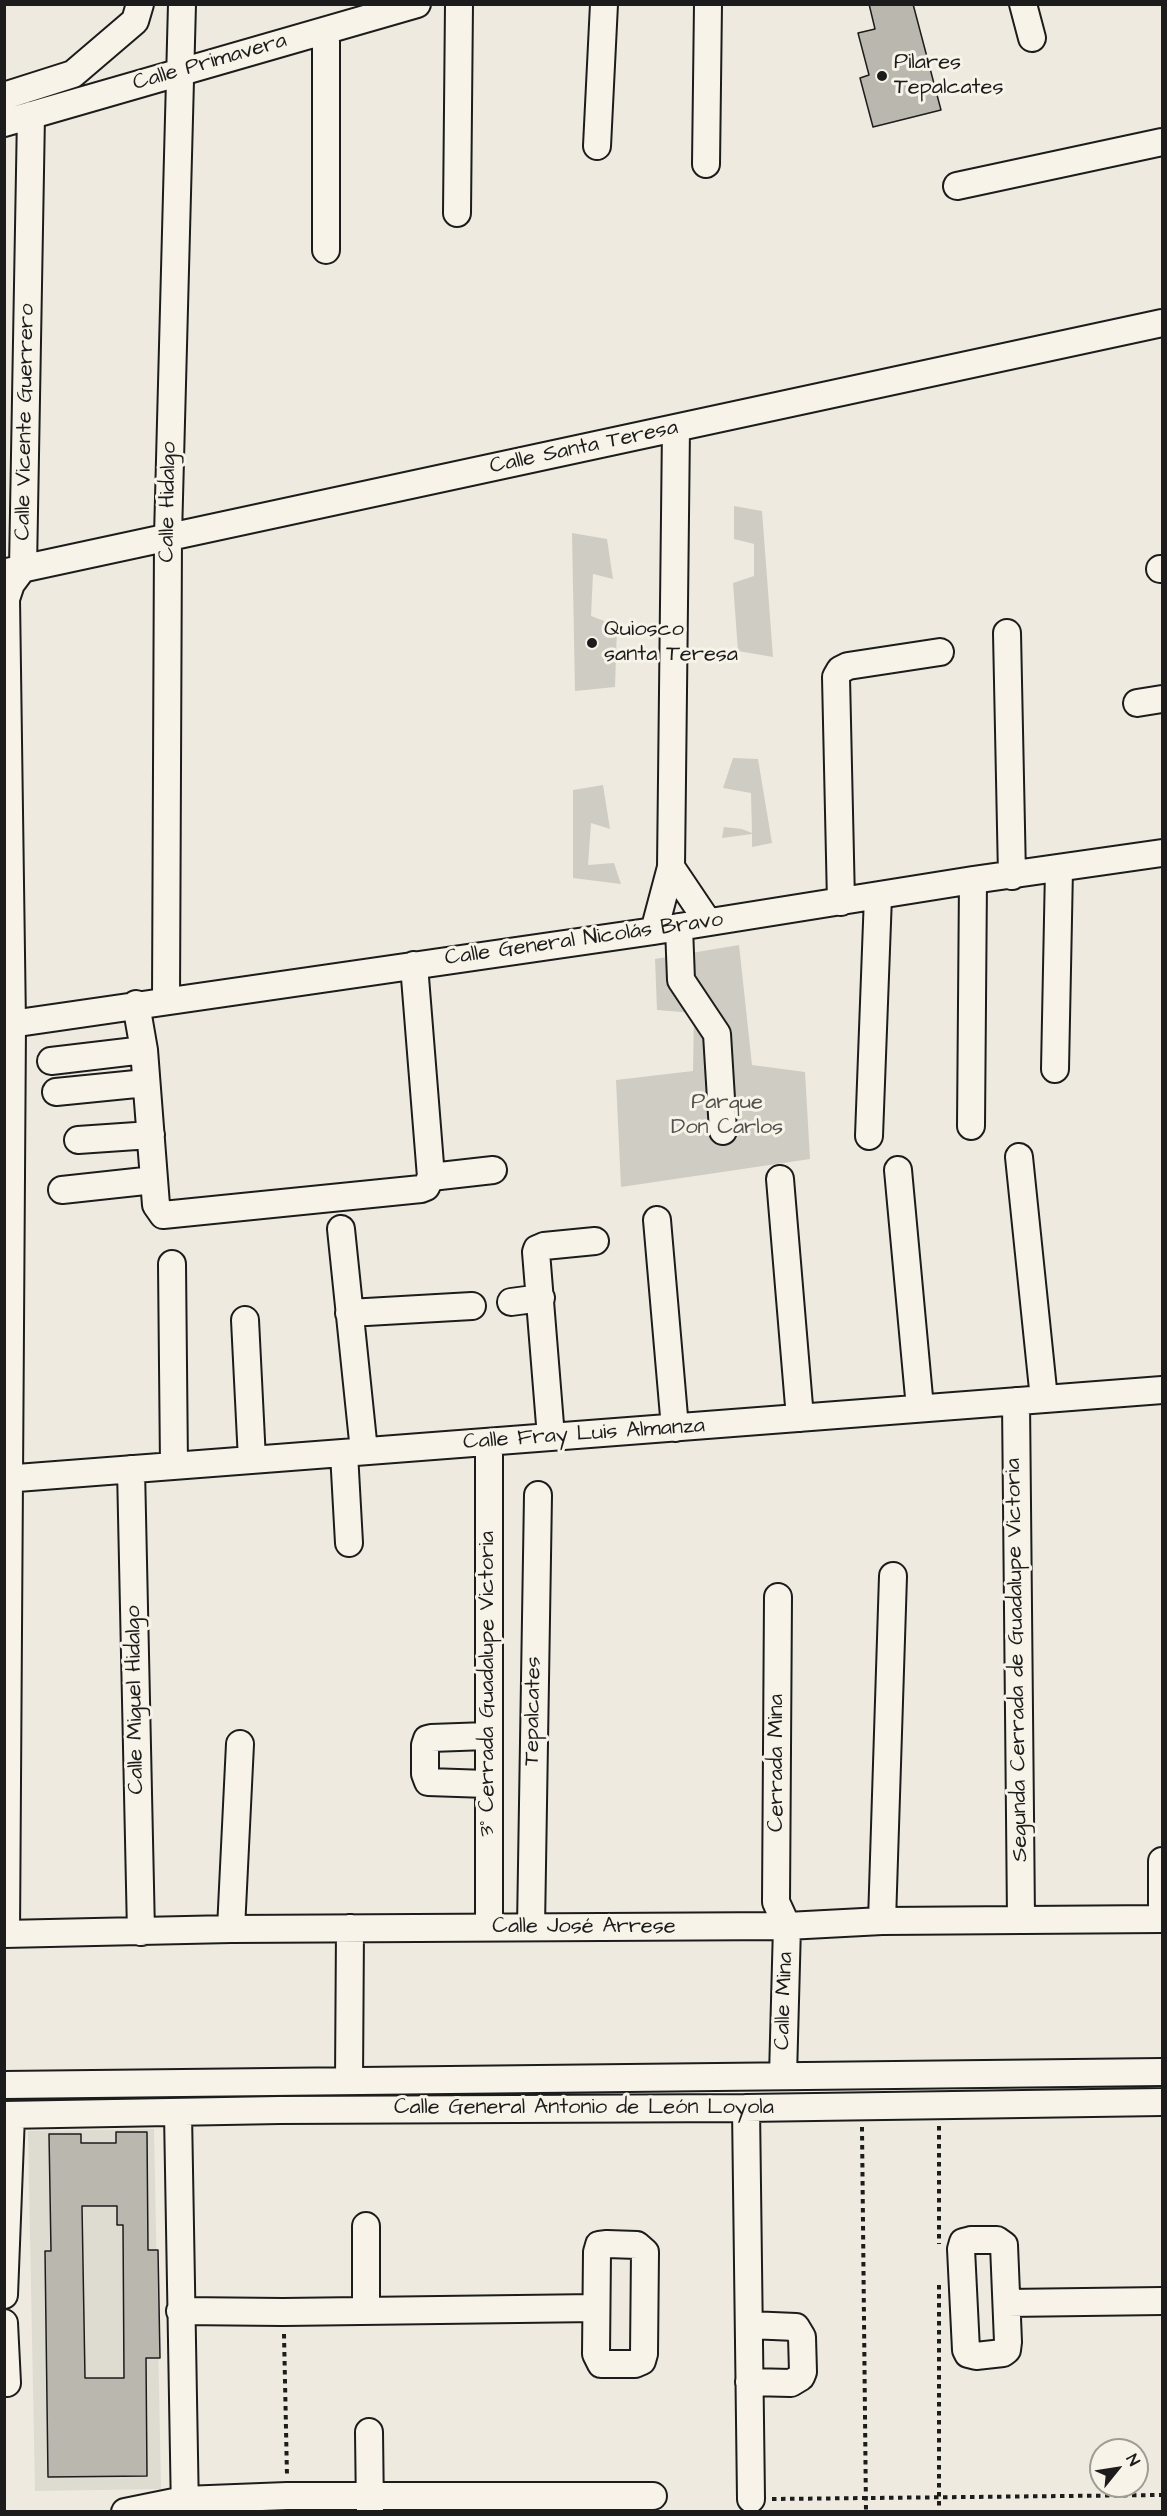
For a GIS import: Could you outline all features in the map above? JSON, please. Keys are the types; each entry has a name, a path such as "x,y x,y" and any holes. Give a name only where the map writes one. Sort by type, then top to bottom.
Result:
{"street":[{"path":"4,96 73,74 135,21 140,4"},
{"name":"Calle Hidalgo","path":"166,1000 168,536 182,4"},
{"name":"Calle Primavera","path":"4,123 417,4"},
{"path":"458,213 459,4"},
{"path":"597,146 604,4"},
{"path":"706,164 708,4"},
{"path":"1023,4 1032,38"},
{"path":"326,30 326,250"},
{"name":"Calle Vicente Guerrero","path":"5,1934 8,1024 6,599 14,570 31,115"},
{"path":"957,186 1162,142"},
{"name":"Calle Santa Teresa","path":"14,570 1162,323"},
{"path":"676,428 671,867 667,929 681,980 717,1034 723,1131"},
{"path":"1007,633 1012,876"},
{"path":"841,902 836,677 840,670 848,666 940,652"},
{"path":"1137,703 1162,699"},
{"name":"Calle General Nicolás Bravo","path":"8,1024 667,929 973,880 1162,853"},
{"path":"671,867 708,922"},
{"path":"1055,1069 1059,869"},
{"path":"971,1126 973,880"},
{"path":"869,1136 878,896"},
{"path":"136,1004 144,1050 154,1180 158,1211 163,1215 421,1189 426,1187 431,1177 414,965"},
{"path":"51,1061 144,1050"},
{"path":"56,1092 146,1083"},
{"path":"78,1140 151,1135"},
{"path":"1019,1157 1044,1399"},
{"path":"431,1177 493,1170"},
{"path":"898,1170 920,1408"},
{"path":"780,1179 800,1418"},
{"path":"62,1190 154,1180"},
{"path":"657,1220 675,1428"},
{"path":"341,1229 349,1312 354,1452 349,1543"},
{"path":"551,1437 537,1249 544,1246 595,1241"},
{"path":"172,1264 174,1466"},
{"path":"511,1302 541,1298"},
{"path":"349,1312 472,1306"},
{"path":"245,1320 252,1460"},
{"name":"Calle Fray Luis Almanza","path":"6,1479 1162,1390"},
{"name":"Segunda Cerrada de Guadalupe Victoria","path":"1016,1401 1021,1919"},
{"name":"3˚ Cerrada Guadalupe Victoria","path":"489,1442 487,1736 489,1927"},
{"name":"Calle Miguel Hidalgo","path":"131,1469 141,1932"},
{"name":"Tepalcates","path":"531,1928 538,1495"},
{"path":"882,1921 893,1576"},
{"name":"Cerrada Mina","path":"778,1597 776,1902 787,1926"},
{"path":"487,1736 431,1737 427,1739 425,1745 425,1774 428,1782 487,1784"},
{"path":"231,1929 240,1744"},
{"path":"1162,1861 1162,1919"},
{"name":"Calle José Arrese","path":"5,1934 231,1929 787,1926 882,1921 1162,1919"},
{"name":"Calle Mina","path":"783,2076 787,1926"},
{"path":"349,2081 350,1928"},
{"name":"Calle General Antonio de León Loyola","path":"4,2085 1162,2072"},
{"name":"Calle General Antonio de León Loyola","path":"8,2115 280,2110 746,2108 1162,2102"},
{"path":"746,2108 751,2499"},
{"path":"178,2113 184,2506"},
{"path":"4,2295 8,2115"},
{"path":"366,2226 366,2311"},
{"path":"599,2245 637,2246 644,2249 646,2256 642,2361 636,2364 605,2365 598,2361 596,2308 599,2245"},
{"path":"1007,2303 1162,2301"},
{"path":"180,2311 596,2308"},
{"path":"4,2323 7,2383"},
{"path":"748,2325 796,2327 802,2337 801,2377 797,2382 749,2382"},
{"path":"369,2432 370,2504"},
{"path":"125,2511 287,2496 370,2504 653,2496"}],"path":[{"path":"939,2104 939,2247"},
{"path":"861,2105 866,2511"},
{"path":"939,2283 939,2511"},
{"path":"283,2312 287,2496"},
{"path":"751,2499 1162,2495"}],"shaded area":[{"path":"154,2129 161,2489 35,2491 28,2131"}],"green space":[{"path":"734,506 762,511 773,657 738,651 733,583 754,576 754,544 734,539"},
{"path":"572,533 607,539 613,579 593,574 591,616 617,626 615,687 575,691"},
{"path":"733,758 758,759 772,843 752,847 752,834 722,838 724,827 742,829 752,833 751,793 723,788"},
{"path":"603,785 610,829 591,823 588,865 614,863 621,884 573,878 573,790"},
{"name":"Parque Don Carlos","path":"739,945 752,1065 805,1072 810,1159 621,1187 616,1080 693,1071 694,1013 657,1010 655,959"}],"building":[{"path":"869,4 913,4 941,110 873,127 860,78 869,75 858,33 875,29"},
{"path":"116,2132 147,2132 148,2250 158,2250 160,2358 146,2358 147,2476 48,2477 45,2251 51,2251 49,2134 81,2134 81,2143 116,2143","holes":["82,2206 117,2206 117,2225 123,2225 124,2378 85,2378"]}],"place":[{"name":"Pilares Tepalcates","path":"882,76"},
{"name":"Quiosco santa Teresa","path":"592,643"}]}
